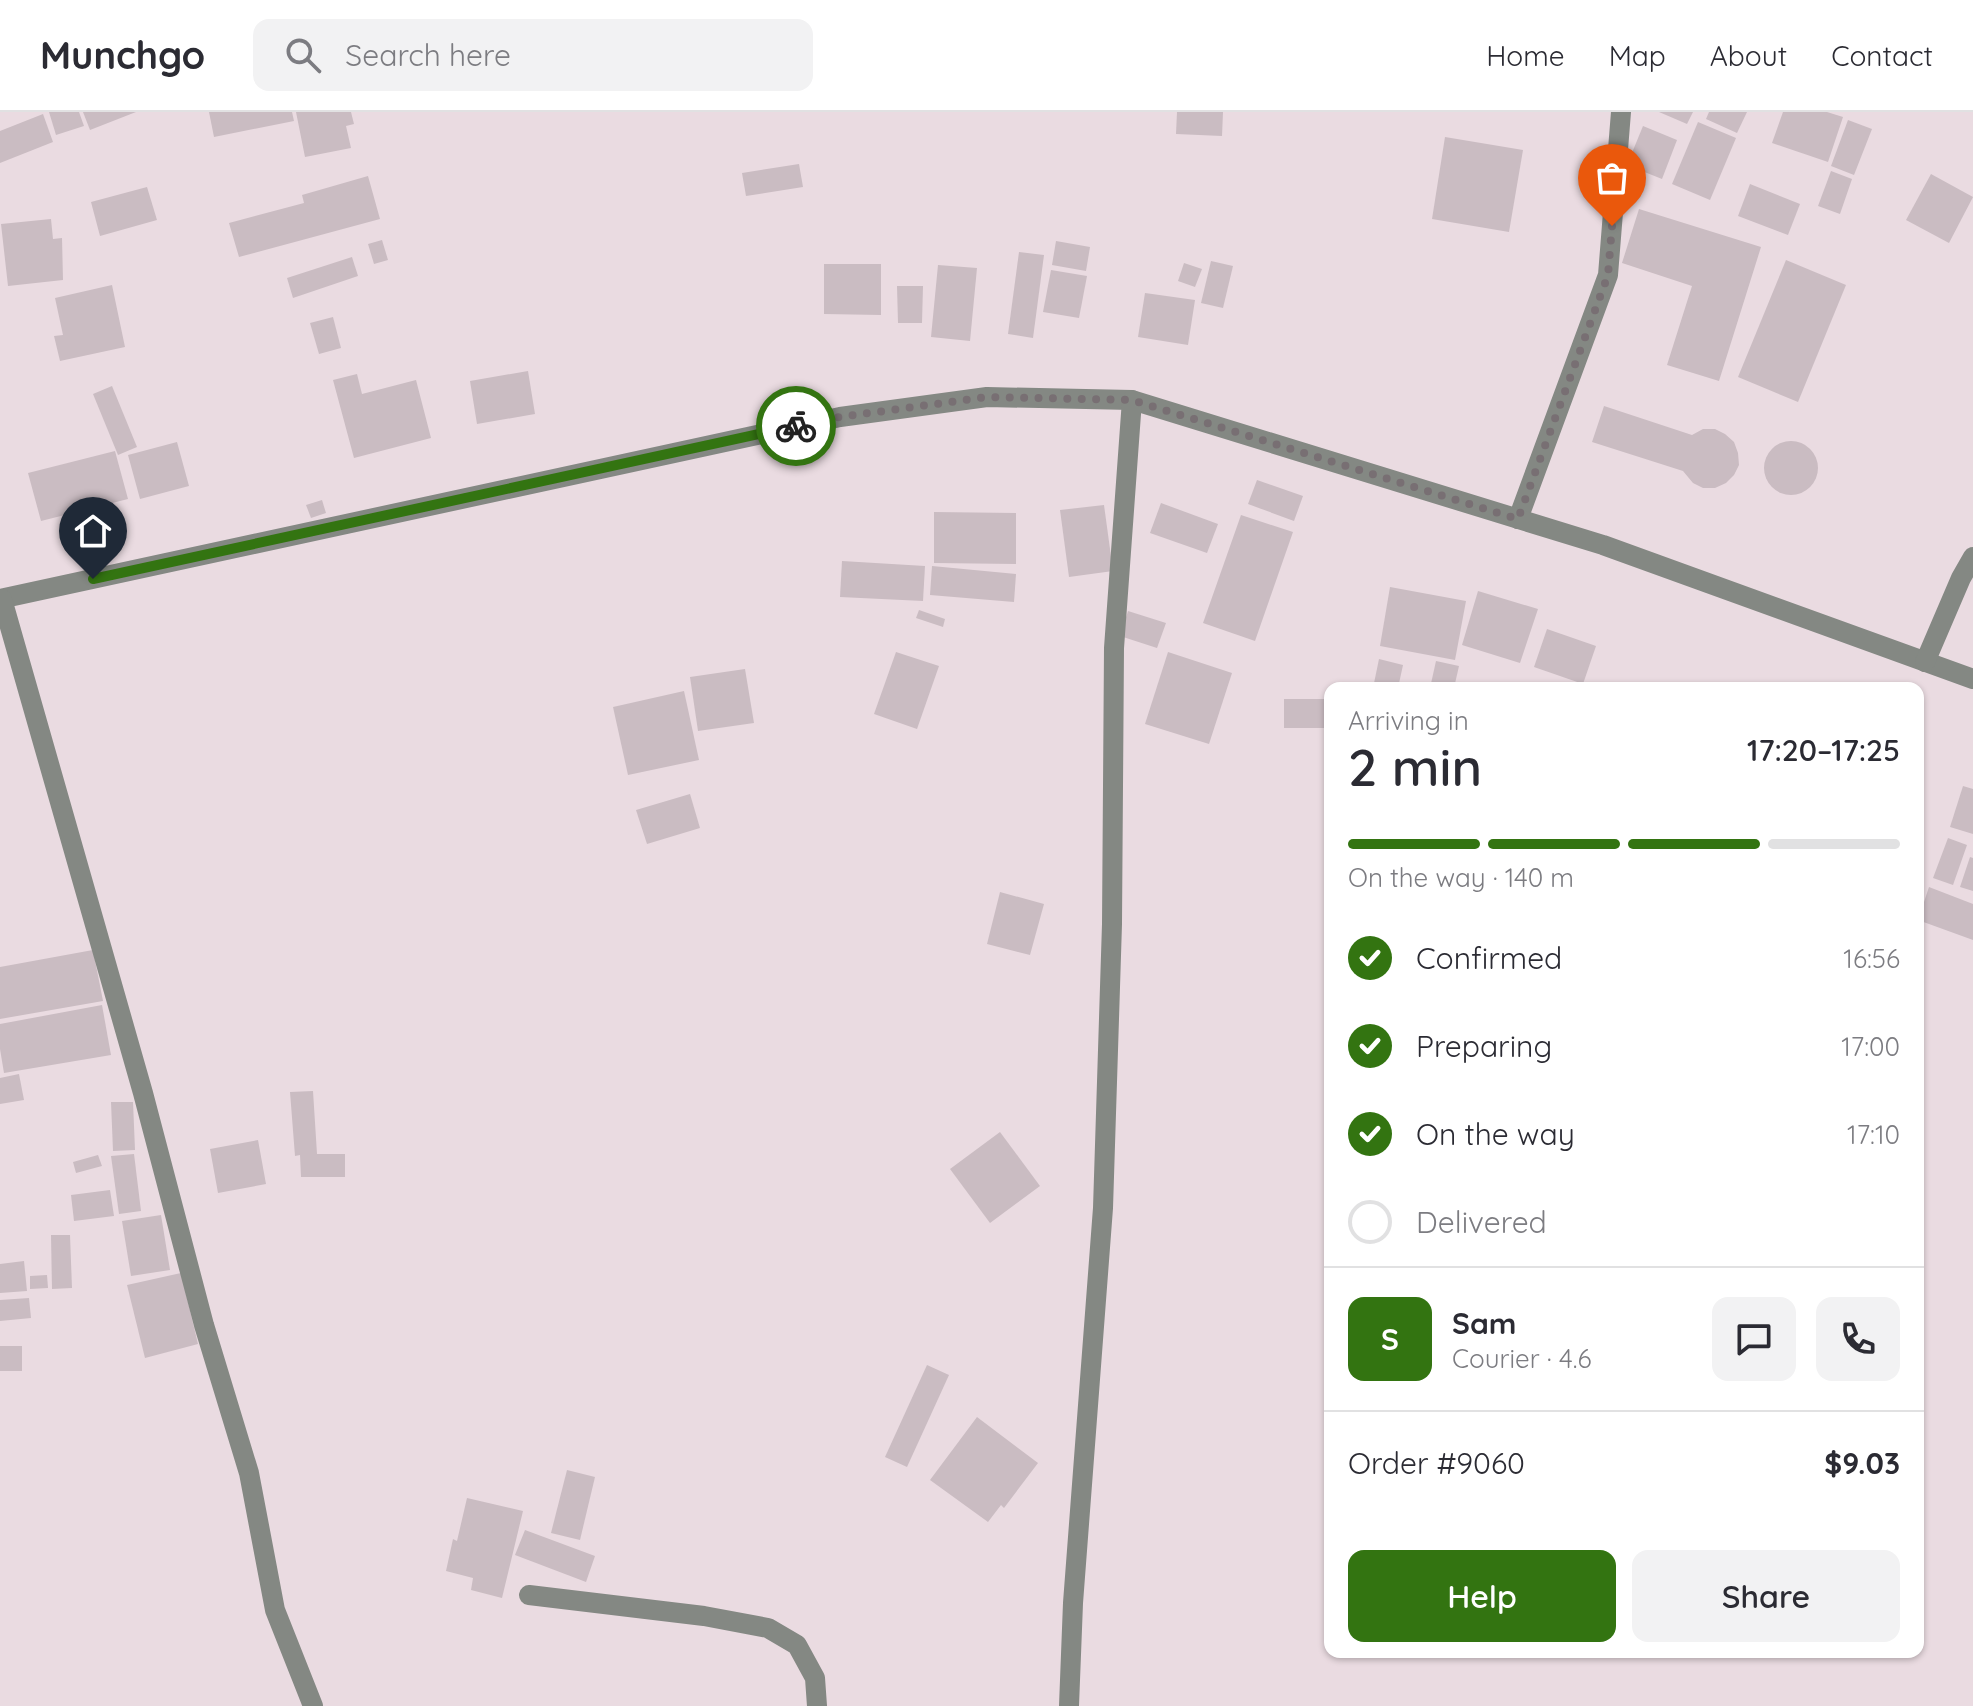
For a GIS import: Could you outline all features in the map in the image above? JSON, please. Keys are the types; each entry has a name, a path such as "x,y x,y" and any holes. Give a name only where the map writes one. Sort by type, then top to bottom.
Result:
{"street":[{"path":"1518,519 1608,275 1621,112"},
{"path":"313,1706 275,1610 249,1473 204,1325 143,1093 1,599 840,417 987,397 1132,400 1603,545 1973,679"},
{"path":"1069,1706 1073,1603 1103,1208 1112,924 1114,648 1132,400"},
{"path":"1925,662 1973,557"},
{"path":"529,1595 704,1616 768,1628 797,1645 815,1678 817,1706"}],"building":[{"path":"49,112 79,112 84,126 56,135"},
{"path":"83,112 136,112 90,130"},
{"path":"209,112 292,112 294,121 214,137"},
{"path":"296,112 351,112 354,124 346,126 351,148 305,157"},
{"path":"1177,112 1223,112 1222,136 1176,134"},
{"path":"1659,112 1693,112 1687,124"},
{"path":"1709,112 1747,112 1737,133 1706,119"},
{"path":"1783,112 1827,112 1843,117 1828,162 1772,143"},
{"path":"43,114 53,142 0,163 0,131"},
{"path":"1848,120 1872,129 1854,175 1831,166"},
{"path":"1698,122 1736,138 1710,200 1672,184"},
{"path":"1643,126 1677,140 1662,179 1627,165"},
{"path":"1445,137 1523,150 1509,232 1432,219"},
{"path":"799,164 803,187 746,196 742,173"},
{"path":"1831,171 1852,179 1840,214 1818,206"},
{"path":"1931,174 1973,197 1949,243 1906,220"},
{"path":"368,176 380,219 239,257 229,223 304,203 302,195"},
{"path":"1750,184 1800,204 1788,235 1738,216"},
{"path":"147,187 157,220 100,236 91,202"},
{"path":"1639,209 1761,247 1719,381 1667,365 1692,286 1622,263"},
{"path":"51,219 53,239 62,238 63,280 8,286 1,224"},
{"path":"382,240 388,260 374,264 368,244"},
{"path":"1056,241 1090,247 1086,271 1052,265"},
{"path":"1019,252 1044,255 1033,338 1008,334"},
{"path":"352,257 358,276 293,298 287,278"},
{"path":"1786,260 1846,285 1798,402 1738,377"},
{"path":"1211,261 1233,266 1223,308 1201,303"},
{"path":"1184,263 1202,269 1195,287 1178,281"},
{"path":"824,264 881,264 881,315 824,314"},
{"path":"938,265 977,268 970,341 931,337"},
{"path":"1051,270 1087,276 1079,318 1043,312"},
{"path":"112,285 125,347 60,361 54,336 63,335 55,298"},
{"path":"897,286 923,286 922,323 898,323"},
{"path":"1145,293 1195,300 1188,345 1138,337"},
{"path":"333,317 341,348 319,354 310,323"},
{"path":"528,371 535,414 477,424 470,381"},
{"path":"357,374 362,394 416,380 431,438 354,458 333,380"},
{"path":"112,386 137,447 118,455 93,394"},
{"path":"1604,406 1692,435 1703,429 1715,429 1734,442 1739,465 1726,483 1715,488 1703,488 1693,483 1683,471 1592,442"},
{"path":"1791,441 1810,449 1818,468 1810,487 1791,495 1772,487 1764,468 1772,449"},
{"path":"177,442 189,486 140,499 128,455"},
{"path":"115,451 128,499 41,521 28,473"},
{"path":"1257,480 1303,496 1294,521 1248,504"},
{"path":"322,500 326,513 311,518 306,505"},
{"path":"1161,503 1218,524 1207,553 1150,533"},
{"path":"1104,505 1113,571 1069,577 1060,510"},
{"path":"934,512 1016,513 1016,564 934,563"},
{"path":"1241,515 1293,532 1255,641 1203,623"},
{"path":"842,561 925,566 923,601 840,597"},
{"path":"932,566 1016,574 1014,602 930,595"},
{"path":"1390,587 1466,601 1455,660 1380,646"},
{"path":"1478,591 1538,609 1520,663 1462,645"},
{"path":"919,610 945,619 943,627 916,618"},
{"path":"1128,611 1166,623 1157,648 1120,636"},
{"path":"1547,629 1596,646 1584,682 1534,667"},
{"path":"896,652 939,666 917,729 874,714"},
{"path":"1168,652 1232,673 1209,744 1145,724"},
{"path":"1379,659 1403,665 1399,682 1374,682"},
{"path":"1436,661 1459,666 1455,682 1431,682"},
{"path":"745,669 754,723 698,731 690,677"},
{"path":"684,691 699,760 628,775 613,707"},
{"path":"1284,699 1324,699 1324,728 1284,728"},
{"path":"1963,786 1973,789 1973,834 1950,827"},
{"path":"690,794 700,828 647,844 636,810"},
{"path":"1948,838 1967,845 1953,885 1933,878"},
{"path":"1970,857 1973,858 1973,891 1960,887"},
{"path":"1929,887 1973,904 1973,940 1924,922 1924,902"},
{"path":"1000,892 1044,904 1030,955 987,944"},
{"path":"93,950 103,1001 0,1019 0,967"},
{"path":"102,1005 111,1055 4,1073 0,1024"},
{"path":"19,1074 24,1100 0,1104 0,1078"},
{"path":"313,1091 317,1154 345,1154 345,1177 301,1177 300,1155 295,1156 290,1092"},
{"path":"111,1102 133,1102 135,1150 113,1151"},
{"path":"1000,1132 1040,1186 990,1223 950,1169"},
{"path":"258,1140 266,1184 218,1193 210,1149"},
{"path":"134,1154 141,1211 119,1214 111,1156"},
{"path":"98,1155 102,1166 76,1173 73,1162"},
{"path":"110,1190 114,1216 74,1221 71,1195"},
{"path":"161,1215 170,1270 131,1276 122,1221"},
{"path":"51,1235 70,1235 72,1288 52,1289"},
{"path":"24,1261 27,1291 0,1293 0,1264"},
{"path":"181,1273 198,1344 145,1358 127,1285"},
{"path":"47,1275 48,1288 30,1289 30,1276"},
{"path":"29,1298 31,1318 0,1321 0,1300"},
{"path":"0,1346 22,1346 22,1371 0,1371"},
{"path":"927,1365 949,1375 907,1467 885,1457"},
{"path":"977,1417 1038,1463 1004,1508 1001,1505 988,1522 930,1480"},
{"path":"567,1470 595,1477 580,1540 551,1533"},
{"path":"467,1498 523,1511 502,1598 471,1590 473,1578 446,1571"},
{"path":"525,1530 595,1556 586,1582 515,1555"}],"way so far":[{"path":"796,426 987,397 1132,400 1518,519 1608,275 1612,226"}],"route":[{"path":"93,579 796,426"}]}
